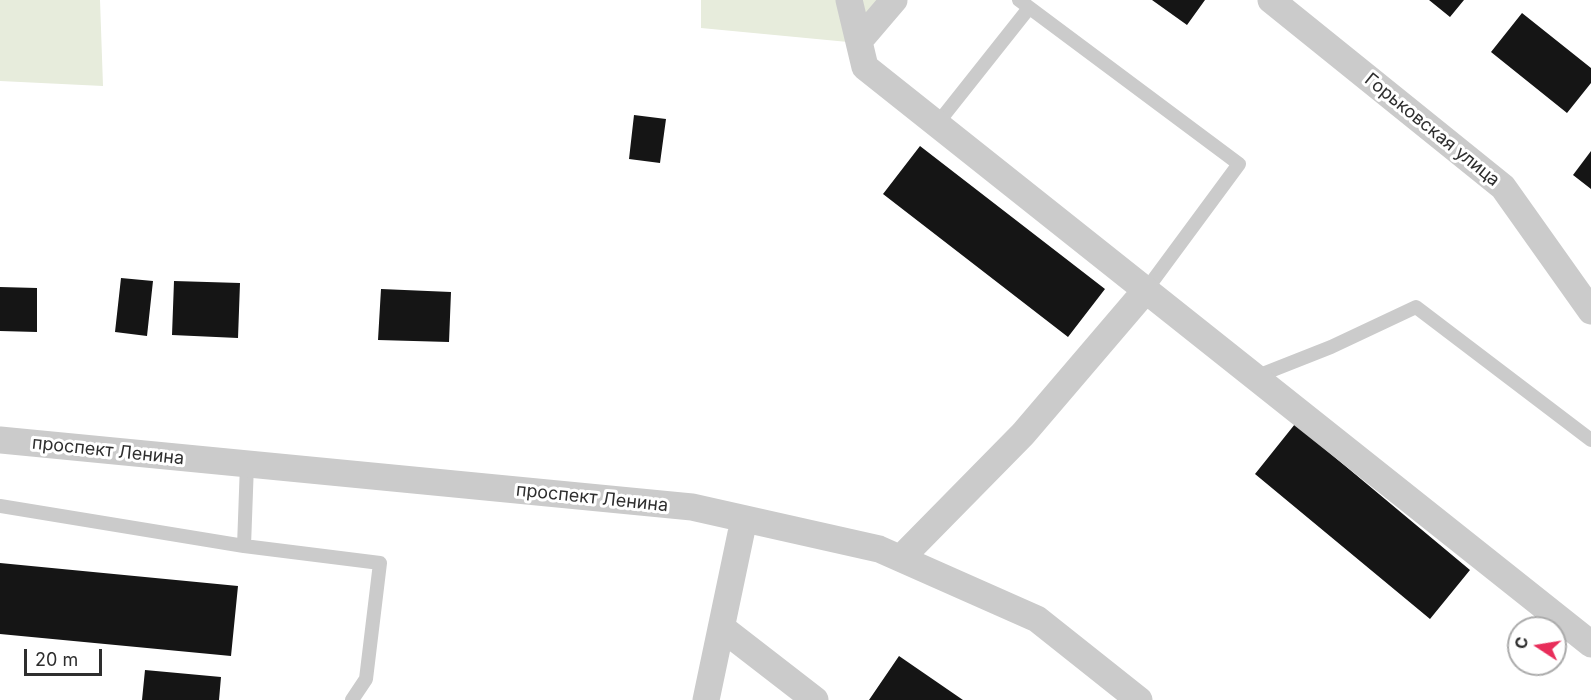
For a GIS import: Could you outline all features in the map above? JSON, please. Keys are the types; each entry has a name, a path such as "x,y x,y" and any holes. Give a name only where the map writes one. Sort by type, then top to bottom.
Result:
{"street":[{"path":"849,0 865,67 1591,644"},
{"path":"859,41 894,0"},
{"name":"Горьковская улица","path":"1271,0 1503,187 1591,311"},
{"path":"901,558 1023,434 1146,290"},
{"name":"проспект Ленина","path":"0,440 692,507 879,549 1037,619 1139,700"},
{"path":"706,700 744,519"},
{"path":"722,628 815,700"}],"lane":[{"path":"937,124 1024,4 1239,164 1146,290"},
{"path":"1255,377 1331,347 1416,307 1591,440"},
{"path":"244,546 247,464"},
{"path":"0,506 244,546 380,563 366,679 352,700"}],"green space":[{"path":"0,0 100,0 103,86 0,81"},
{"path":"701,0 880,0 848,42 701,28"}],"building":[{"path":"1152,0 1205,0 1187,25"},
{"path":"1429,0 1464,0 1450,17"},
{"path":"1522,13 1591,68 1591,83 1567,113 1491,52"},
{"path":"634,115 666,119 660,163 629,159"},
{"path":"920,146 1105,289 1068,337 883,194"},
{"path":"1591,151 1591,189 1573,175"},
{"path":"121,278 153,281 147,336 115,332"},
{"path":"174,281 240,283 238,338 172,335"},
{"path":"0,287 37,288 37,332 0,331"},
{"path":"381,289 451,292 449,342 378,340"},
{"path":"1295,424 1470,570 1430,619 1255,474"},
{"path":"0,563 238,586 231,656 0,634"},
{"path":"899,656 963,700 869,700"},
{"path":"145,670 221,677 219,700 142,700"}]}
